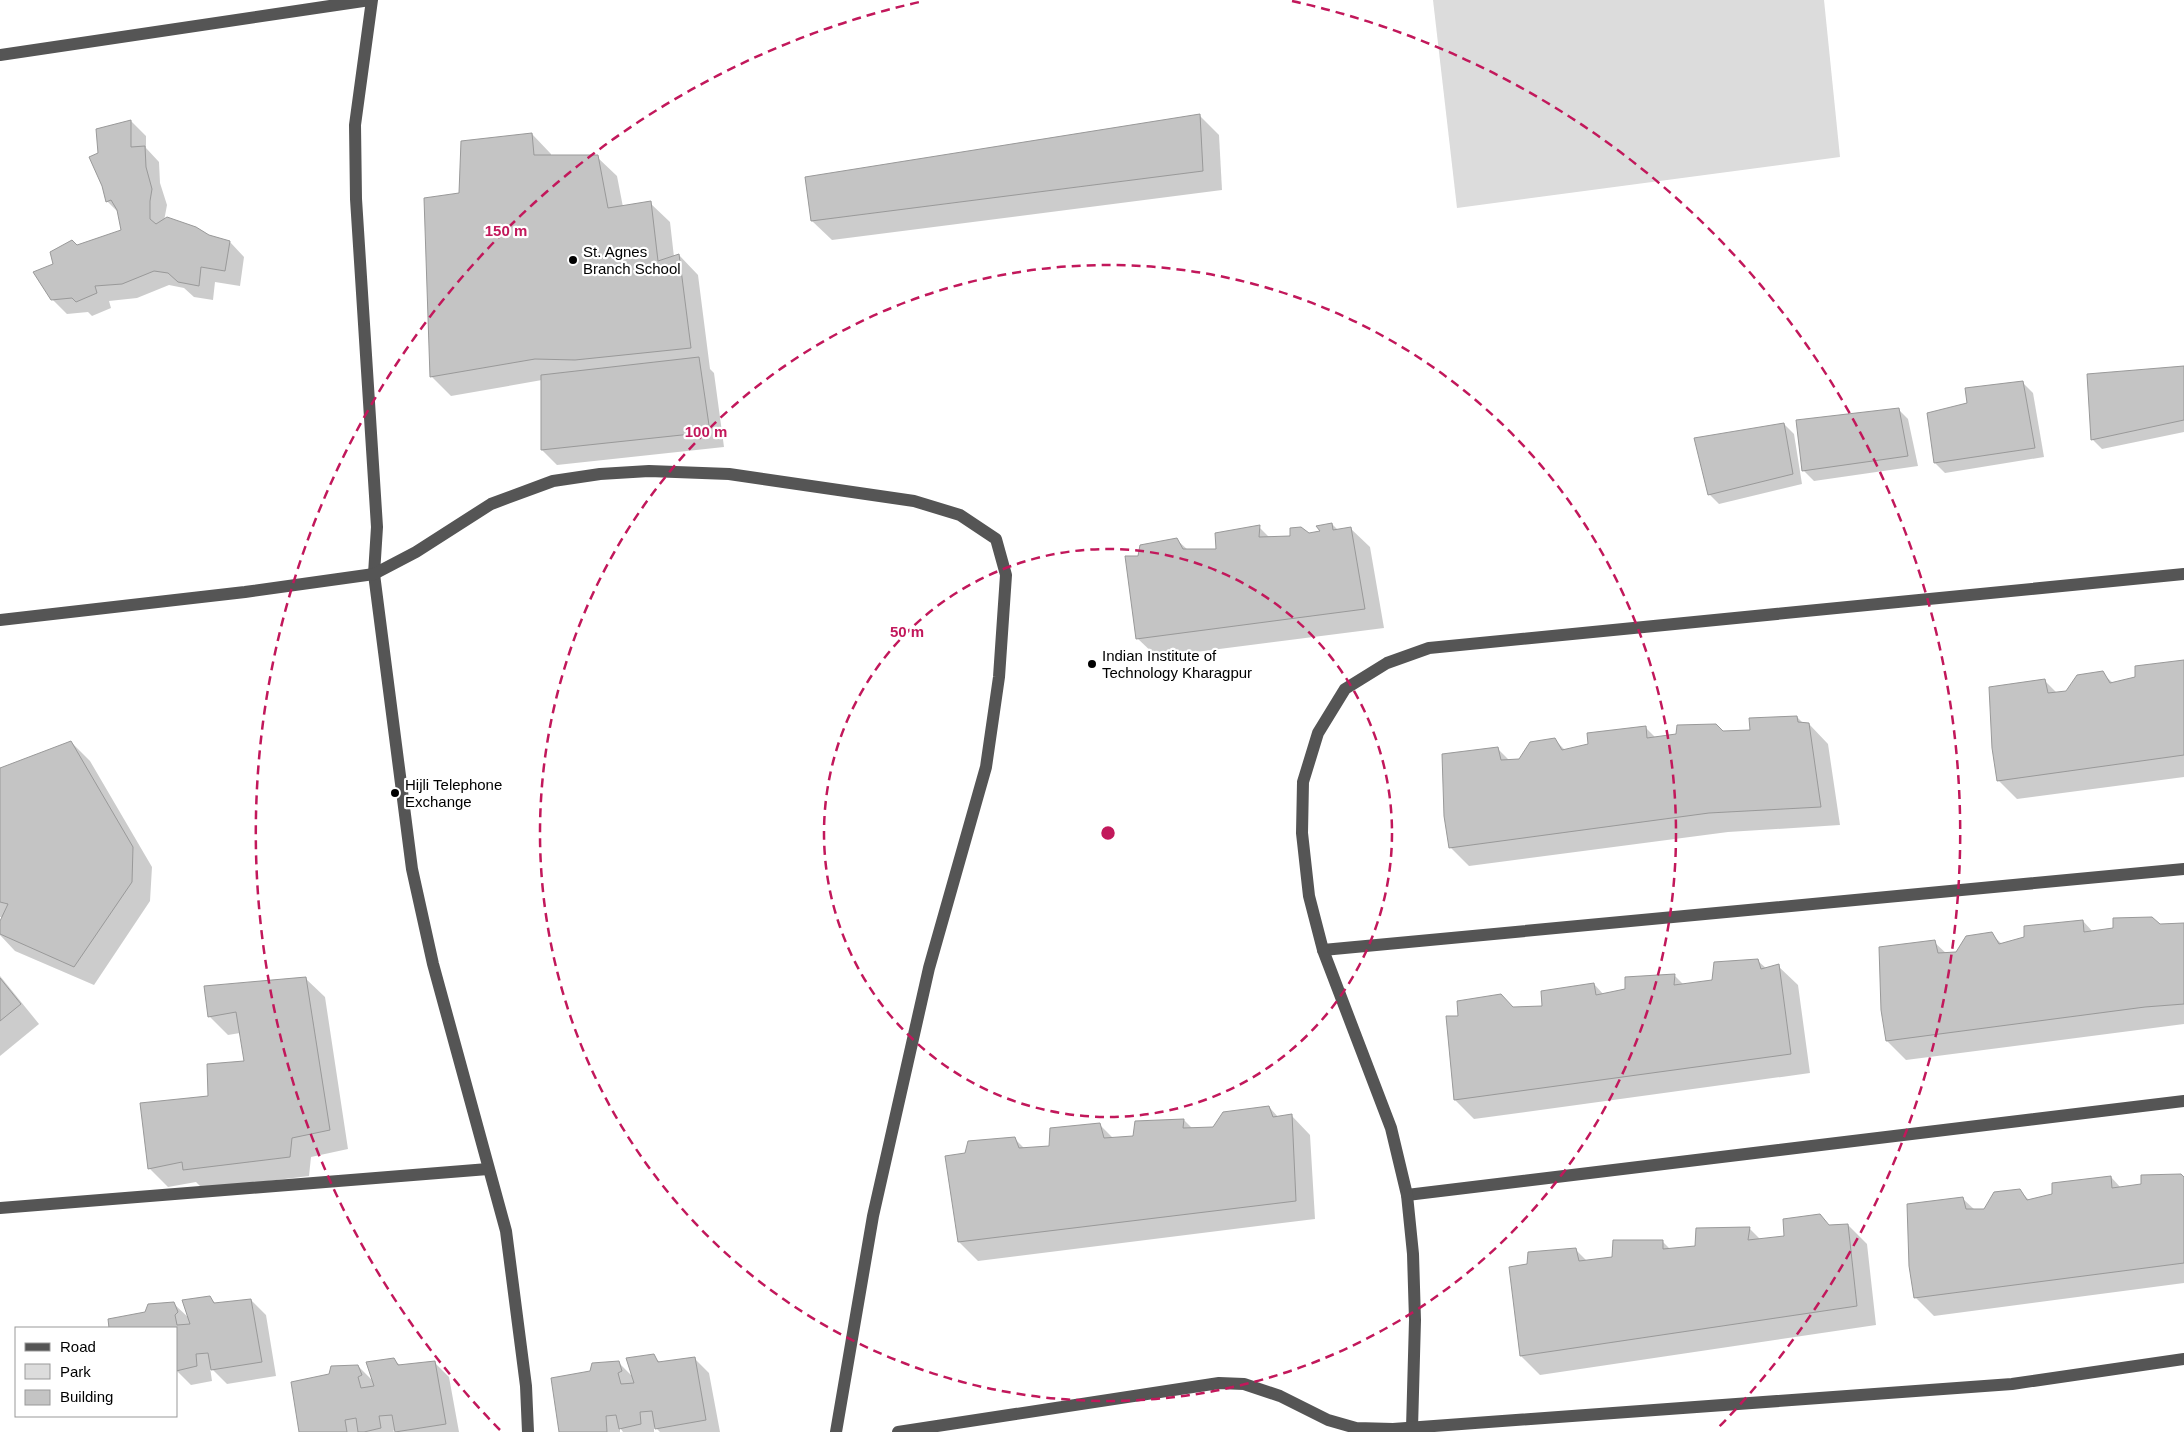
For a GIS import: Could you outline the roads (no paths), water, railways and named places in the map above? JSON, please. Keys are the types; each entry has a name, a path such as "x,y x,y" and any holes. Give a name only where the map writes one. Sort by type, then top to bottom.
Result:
{"street":[{"path":"0,55 371,0 356,134 356,199 377,527 374,574 412,869 433,964 506,1231 526,1386 528,1432"},
{"path":"0,620 245,592 374,574 416,552 491,504 553,481 610,473 649,471 729,474 914,501 960,516 996,539 1006,575 999,677 986,767 925,987 873,1216 836,1432"},
{"path":"1412,1428 1415,1320 1413,1254 1407,1195 1391,1128 1323,950 1309,896 1302,833 1303,782 1318,733 1345,689 1387,662 1429,648 2184,574"},
{"path":"1323,950 2184,869"},
{"path":"1407,1195 2184,1101"},
{"path":"0,1208 488,1169"},
{"path":"898,1432 1219,1383 1244,1384 1280,1396 1328,1420 1356,1428 1412,1428 2012,1384 2184,1359"}],"place":[{"name":"St. Agnes Branch School","path":"573,260"},
{"name":"Indian Institute of Technology Kharagpur","path":"1092,664"},
{"name":"Hijli Telephone Exchange","path":"395,793"}]}
